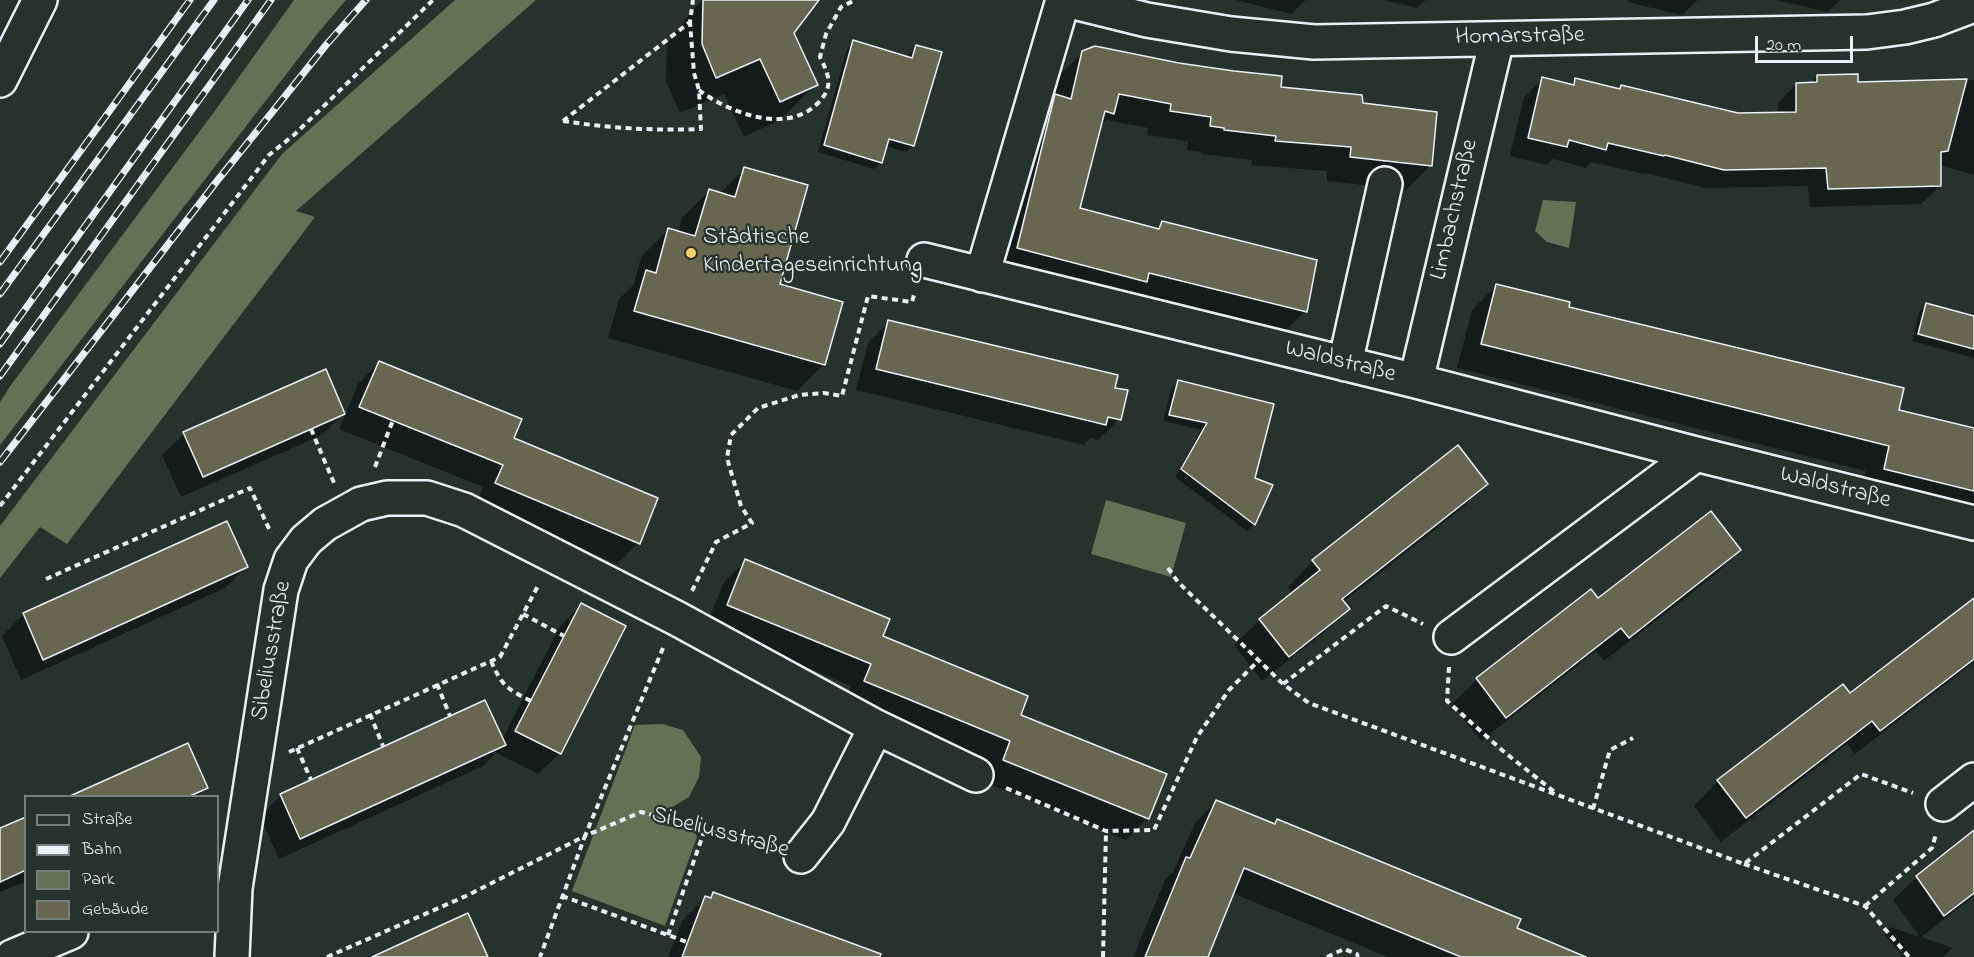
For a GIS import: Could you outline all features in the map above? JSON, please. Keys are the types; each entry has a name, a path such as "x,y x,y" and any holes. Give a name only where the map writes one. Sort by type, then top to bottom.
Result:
{"street":[{"path":"0,80 40,0"},
{"path":"982,275 1064,0"},
{"name":"Homarstraße","path":"1064,0 1147,20 1231,34 1304,41 1868,32 1934,20 1974,5"},
{"name":"Limbachstraße","path":"1416,381 1497,39"},
{"path":"1345,364 1385,184"},
{"name":"Waldstraße","path":"924,260 1416,381 1974,523"},
{"path":"1451,638 1696,454"},
{"name":"Sibeliusstraße","path":"232,957 226,887 253,769 281,590 291,560 312,535 325,524 354,507 387,498 427,498 464,510 676,618 876,727 976,775"},
{"name":"Sibeliusstraße","path":"801,856 828,822 876,727"},
{"path":"1943,804 1974,780"},
{"path":"12,957 69,933"}],"path":[{"path":"0,506 269,155 295,134 433,0"},
{"path":"690,22 563,121 664,131 701,129 699,90 694,73 690,22 693,0"},
{"path":"699,90 725,107 746,113 769,118 785,118 802,114 814,107 825,96 829,84 828,73 820,57 826,34 841,8 855,0"},
{"path":"540,957 606,783 676,618 716,542 752,523 741,506 727,458 731,435 758,408 799,395 824,393 842,396 868,296 912,302 924,260"},
{"path":"354,507 393,420"},
{"path":"310,429 354,507"},
{"path":"46,579 250,488 273,539 291,560"},
{"path":"253,769 500,657 555,555"},
{"path":"1168,568 1178,582 1283,684 1309,703 1743,864 1864,906 1909,957"},
{"path":"1283,684 1386,606 1451,638 1447,701 1503,751 1560,797"},
{"path":"523,614 564,636"},
{"path":"976,775 1106,831 1154,830 1197,736 1229,690 1259,660"},
{"path":"491,661 498,677 509,689 531,700"},
{"path":"437,684 450,716"},
{"path":"370,714 383,746"},
{"path":"1593,809 1610,750 1633,738"},
{"path":"297,748 310,780"},
{"path":"1743,864 1862,774 1943,804 1932,848 1864,906"},
{"name":"Sibeliusstraße","path":"327,957 466,896 585,836 641,812 787,849 801,856"},
{"path":"668,935 705,829"},
{"path":"1102,957 1106,831"},
{"path":"562,896 687,942"},
{"path":"1327,957 1344,949 1357,954 1358,957"}],"green space":[{"path":"294,0 346,0 318,33 0,445 0,402 11,385 214,112"},
{"path":"455,0 536,0 296,211 315,217 67,544 40,527 0,578 0,526 282,154"},
{"path":"1543,200 1576,202 1569,248 1547,242 1535,231"},
{"path":"1106,500 1186,523 1171,577 1091,554"},
{"path":"662,724 683,730 701,757 699,777 689,797 659,812 659,824 695,832 697,837 665,926 572,891 635,725"}],"building":[{"path":"703,0 819,0 794,33 818,85 780,102 760,59 716,78 702,44"},
{"path":"853,40 912,58 916,45 942,52 914,146 889,139 882,163 824,145"},
{"path":"1095,46 1179,63 1282,76 1281,87 1362,95 1363,103 1437,112 1432,166 1350,157 1351,147 1275,141 1276,136 1224,130 1224,128 1210,126 1211,117 1170,111 1171,104 1119,94 1114,114 1105,111 1080,208 1159,229 1162,221 1317,260 1307,312 1149,273 1147,282 1017,248 1055,94 1071,99 1082,51"},
{"path":"1858,74 1858,82 1967,79 1948,151 1941,152 1941,186 1828,189 1826,168 1724,170 1608,143 1606,150 1569,140 1567,147 1528,138 1542,77 1574,85 1575,78 1620,89 1621,85 1738,113 1796,112 1796,83 1817,82 1817,75"},
{"path":"744,167 808,185 780,284 843,302 825,365 634,311 646,270 656,273 668,228 695,236 709,189 735,197"},
{"path":"1496,284 1570,302 1569,307 1904,388 1899,410 1974,428 1974,491 1884,469 1889,446 1481,344"},
{"path":"1926,303 1974,316 1974,349 1918,334"},
{"path":"888,320 1118,375 1115,388 1128,390 1121,420 1108,417 1106,425 876,369"},
{"path":"379,361 522,419 514,438 658,498 640,544 495,483 503,465 359,407"},
{"path":"326,369 345,414 203,477 183,432"},
{"path":"1178,380 1274,404 1255,478 1273,485 1255,525 1181,469 1207,423 1169,415"},
{"path":"1458,445 1488,484 1342,599 1350,609 1289,657 1259,619 1320,570 1312,560"},
{"path":"1711,511 1741,550 1629,638 1621,628 1506,718 1476,678 1591,589 1598,598"},
{"path":"227,521 248,567 43,660 23,613"},
{"path":"745,559 890,619 883,636 1028,696 1021,715 1167,774 1149,819 1003,760 1010,741 864,681 871,664 727,605"},
{"path":"1974,598 1974,659 1880,731 1872,721 1746,818 1717,780 1843,684 1850,693"},
{"path":"581,603 626,626 561,754 515,731"},
{"path":"485,700 506,745 300,839 280,794"},
{"path":"188,743 208,788 192,795 72,795"},
{"path":"1216,800 1275,824 1277,819 1521,919 1517,928 1586,957 1461,957 1244,868 1208,957 1145,957 1186,857 1190,858"},
{"path":"24,818 24,871 0,882 0,828"},
{"path":"1974,830 1974,893 1944,916 1916,876"},
{"path":"713,892 881,954 880,957 682,957 705,896 711,898"},
{"path":"468,913 488,957 372,957 424,933"}],"railway":[{"path":"0,262 190,0"},
{"path":"0,294 214,0"},
{"path":"0,344 248,0"},
{"path":"0,376 271,0"},
{"path":"0,462 217,181 326,45 366,0"}],"place":[{"name":"Städtische Kindertageseinrichtung","path":"691,253"}]}
